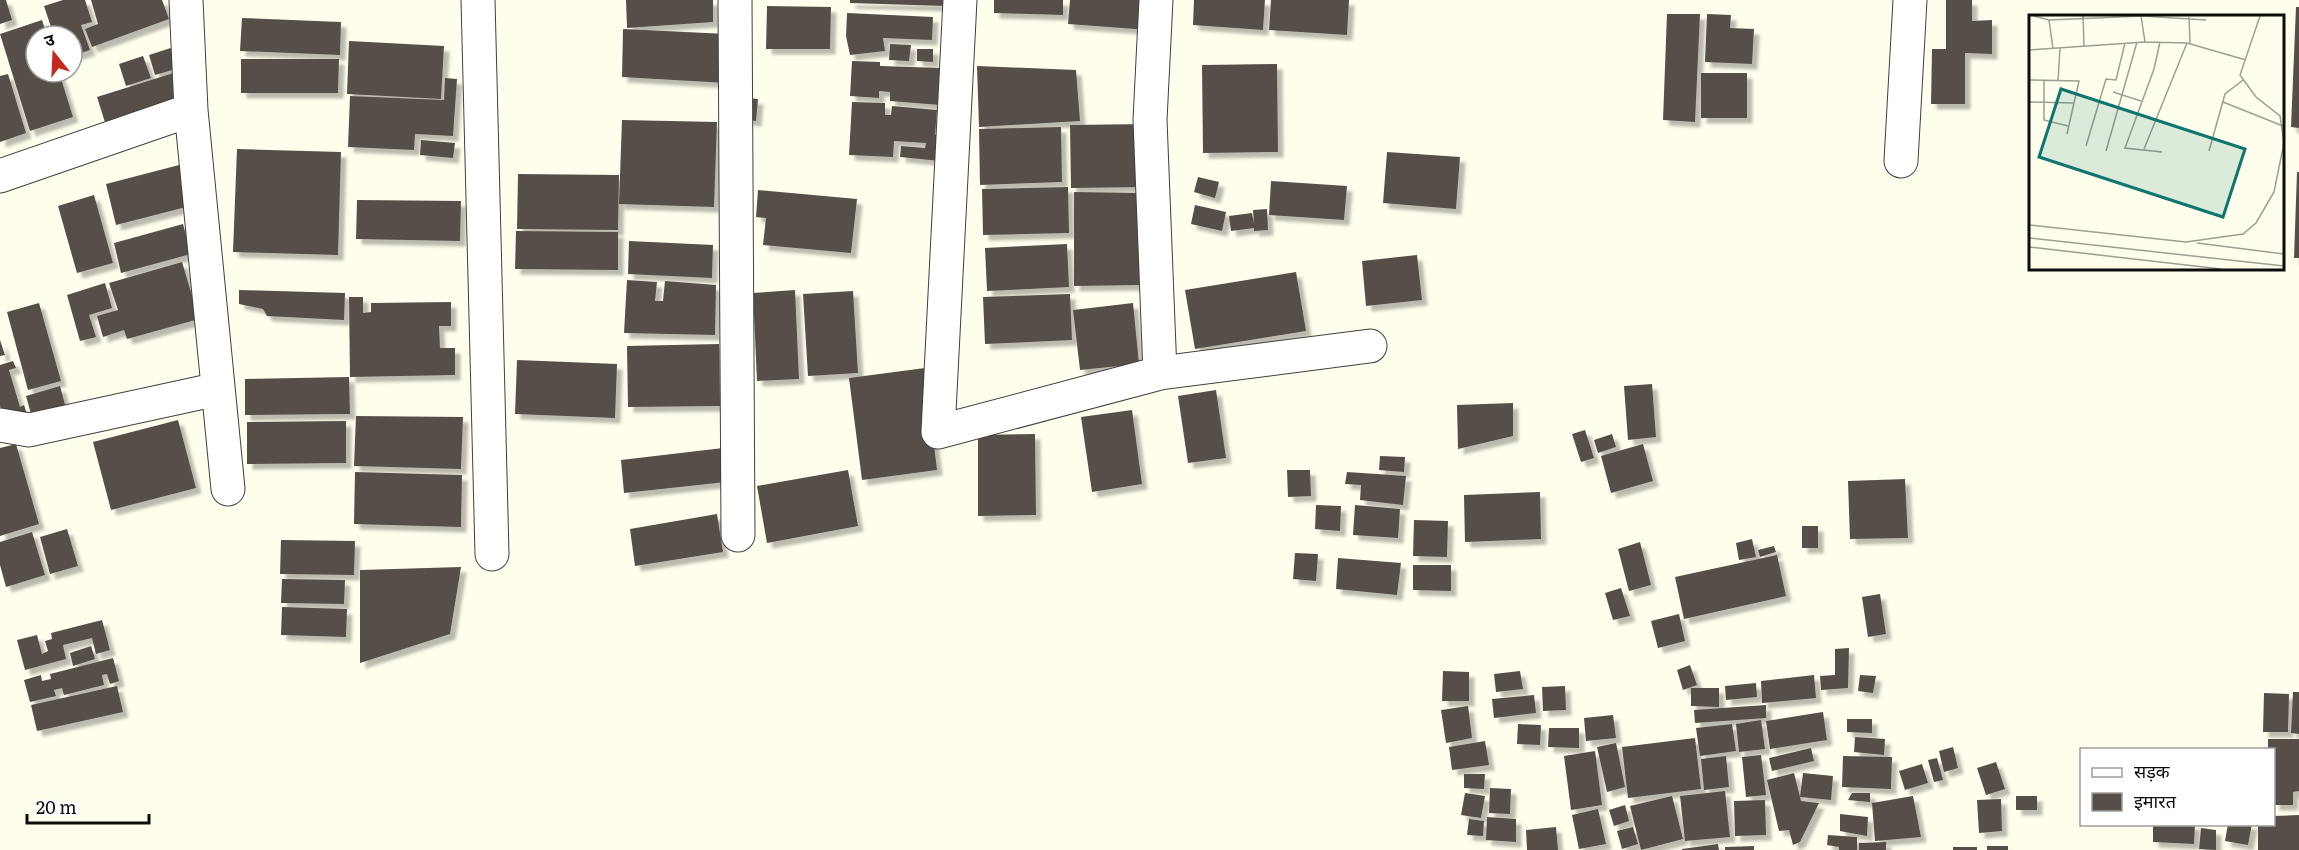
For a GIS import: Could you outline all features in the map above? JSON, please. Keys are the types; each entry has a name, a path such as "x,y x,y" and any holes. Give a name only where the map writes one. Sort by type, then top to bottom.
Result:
{"street":[{"path":"186,0 191,110 228,489"},
{"path":"478,0 492,554"},
{"path":"735,0 738,535"},
{"path":"960,0 938,432 1160,373 1370,346"},
{"path":"1156,0 1150,120 1160,373"},
{"path":"1900,161 1911,0"},
{"path":"0,177 191,110"},
{"path":"0,425 29,430 218,389"}],"building":[{"path":"0,0 6,0 12,20 0,24"},
{"path":"63,0 85,0 92,22 50,24 44,6"},
{"path":"91,0 162,0 169,19 92,47 85,29 98,24"},
{"path":"626,0 713,0 713,22 627,28"},
{"path":"850,0 945,0 945,6 850,3"},
{"path":"994,0 1063,0 1063,15 994,13"},
{"path":"1070,0 1152,0 1149,30 1068,24"},
{"path":"1194,0 1265,0 1263,30 1193,25"},
{"path":"1271,0 1349,0 1347,35 1269,30"},
{"path":"1946,0 1972,0 1972,21 1992,20 1992,54 1965,53 1965,104 1931,104 1932,49 1946,49"},
{"path":"767,6 831,7 830,49 766,49"},
{"path":"2296,7 2299,7 2299,128 2291,127"},
{"path":"847,13 933,17 932,40 883,38 885,51 850,55 846,36"},
{"path":"1667,14 1700,14 1695,122 1663,120"},
{"path":"1707,14 1731,15 1730,28 1754,29 1752,64 1705,62"},
{"path":"242,18 341,22 340,55 240,51"},
{"path":"42,20 43,24 30,24"},
{"path":"24,26 24,84 63,84 73,117 30,131 0,34"},
{"path":"623,29 727,34 726,83 622,77"},
{"path":"84,33 90,50 84,52"},
{"path":"349,41 444,46 441,99 347,94"},
{"path":"890,44 911,45 909,61 889,60"},
{"path":"177,46 183,67 155,75 149,55"},
{"path":"917,49 933,49 933,62 917,61"},
{"path":"143,56 151,78 126,86 119,64"},
{"path":"241,59 339,59 338,93 241,93"},
{"path":"852,61 880,62 880,66 941,68 940,105 890,101 890,92 879,91 879,98 850,96"},
{"path":"1277,64 1278,152 1203,153 1202,65"},
{"path":"977,66 1076,70 1080,121 979,127"},
{"path":"183,70 187,107 109,135 97,97"},
{"path":"1701,73 1747,73 1747,118 1701,118"},
{"path":"8,74 26,133 0,142 0,76"},
{"path":"445,78 457,79 453,136 415,134 414,150 348,147 350,96 444,100"},
{"path":"748,98 758,99 756,121 746,120"},
{"path":"852,102 885,103 885,115 891,115 892,106 937,110 935,135 941,135 940,161 900,157 901,146 925,148 926,143 894,141 893,157 849,155"},
{"path":"622,120 717,122 714,207 619,204"},
{"path":"1148,124 1149,187 1071,188 1070,125"},
{"path":"1061,127 1062,182 980,185 979,129"},
{"path":"421,140 455,143 453,158 420,155"},
{"path":"237,149 341,152 338,255 233,252"},
{"path":"1387,152 1460,157 1456,209 1383,203"},
{"path":"183,164 194,205 116,225 106,184"},
{"path":"2297,172 2299,172 2299,258 2294,258"},
{"path":"518,174 619,175 618,230 517,229"},
{"path":"1198,177 1219,182 1215,198 1194,192"},
{"path":"1271,181 1347,186 1344,220 1269,215"},
{"path":"1068,187 1069,233 983,235 982,189"},
{"path":"758,190 857,199 851,253 763,245 766,218 756,217"},
{"path":"1074,192 1143,193 1142,285 1074,286"},
{"path":"94,195 113,263 77,273 58,206"},
{"path":"357,200 461,201 460,241 356,239"},
{"path":"1195,205 1226,212 1222,231 1191,224"},
{"path":"1267,209 1268,230 1254,231 1254,228 1231,231 1229,216 1252,213 1254,224 1253,210"},
{"path":"183,224 191,254 121,273 114,243"},
{"path":"516,231 618,232 618,270 515,269"},
{"path":"629,241 713,245 712,278 628,274"},
{"path":"1067,244 1069,287 987,291 985,248"},
{"path":"1417,255 1422,300 1366,306 1362,261"},
{"path":"182,262 199,319 127,339 124,330 103,337 97,316 118,310 109,283"},
{"path":"1296,272 1306,331 1195,349 1185,290"},
{"path":"627,280 657,282 655,301 663,301 665,281 716,285 715,335 624,333"},
{"path":"105,283 112,308 89,315 96,337 80,341 67,295"},
{"path":"239,290 345,293 344,320 267,316 263,309 239,304"},
{"path":"795,290 799,379 757,381 753,293"},
{"path":"853,291 858,373 808,376 803,294"},
{"path":"1070,294 1072,340 985,344 983,297"},
{"path":"349,297 363,297 363,313 371,312 371,303 451,302 451,326 439,326 440,348 455,348 455,375 350,377"},
{"path":"39,303 61,381 28,390 7,312"},
{"path":"1133,303 1139,364 1080,370 1073,310"},
{"path":"0,340 5,355 0,356"},
{"path":"719,344 720,406 628,407 627,346"},
{"path":"517,360 617,364 615,418 515,414"},
{"path":"13,361 16,368 9,370 20,407 24,405 27,415 5,421 0,406 0,365"},
{"path":"925,368 937,470 862,480 849,378"},
{"path":"349,377 350,414 245,415 245,379"},
{"path":"1652,384 1656,437 1628,440 1624,386"},
{"path":"60,386 67,412 33,421 26,396"},
{"path":"1216,390 1226,458 1188,463 1178,396"},
{"path":"1513,403 1513,436 1458,449 1457,405"},
{"path":"1132,410 1142,484 1092,492 1081,417"},
{"path":"356,416 463,417 461,469 354,466"},
{"path":"178,420 196,488 111,510 93,442"},
{"path":"346,421 346,463 247,464 247,422"},
{"path":"1585,430 1594,458 1581,462 1572,434"},
{"path":"1035,434 1036,515 978,516 978,435"},
{"path":"1612,434 1616,447 1598,453 1594,440"},
{"path":"16,444 39,524 0,536 0,448"},
{"path":"1643,444 1653,481 1611,493 1601,456"},
{"path":"723,448 726,482 624,493 621,460"},
{"path":"1380,456 1405,457 1404,472 1379,470"},
{"path":"848,470 858,526 767,543 757,486"},
{"path":"1287,470 1310,470 1311,496 1288,497"},
{"path":"355,472 462,475 461,527 354,524"},
{"path":"1347,472 1406,476 1403,505 1360,500 1361,485 1345,484"},
{"path":"1905,479 1908,538 1850,539 1848,481"},
{"path":"1540,492 1541,539 1465,542 1464,495"},
{"path":"1316,505 1341,506 1340,531 1315,529"},
{"path":"1355,505 1400,509 1398,538 1353,535"},
{"path":"717,514 723,552 635,566 630,529"},
{"path":"1414,520 1448,521 1447,557 1413,556"},
{"path":"1802,526 1818,526 1818,548 1802,548"},
{"path":"67,529 78,566 50,574 40,537"},
{"path":"32,532 45,575 6,587 0,565 0,542"},
{"path":"1752,539 1756,557 1739,560 1736,543"},
{"path":"281,540 355,541 354,575 280,574"},
{"path":"1640,542 1651,585 1629,591 1618,549"},
{"path":"1774,546 1776,552 1760,557 1758,550"},
{"path":"1295,553 1318,554 1316,581 1293,579"},
{"path":"1777,555 1786,596 1684,619 1675,577"},
{"path":"1338,558 1401,563 1397,595 1336,589"},
{"path":"1413,565 1451,565 1451,591 1413,590"},
{"path":"461,567 450,634 360,663 360,570"},
{"path":"282,579 345,580 344,604 281,603"},
{"path":"1621,588 1630,616 1613,620 1605,593"},
{"path":"1880,594 1886,634 1868,637 1862,597"},
{"path":"282,607 347,609 346,637 281,635"},
{"path":"1679,614 1685,641 1658,648 1651,621"},
{"path":"102,620 110,650 96,654 92,638 63,645 66,659 25,670 17,640 37,635 42,654 48,651 45,641 52,639 51,633"},
{"path":"91,646 95,659 73,666 70,653"},
{"path":"1849,648 1848,688 1821,690 1820,676 1835,675 1835,649"},
{"path":"113,658 119,681 110,684 107,674 102,675 104,685 64,695 62,688 54,690 56,696 30,702 24,680 41,675 42,681 51,679 50,674"},
{"path":"1690,665 1697,685 1683,690 1677,670"},
{"path":"1443,671 1469,672 1469,701 1442,701"},
{"path":"1520,671 1523,689 1496,692 1494,674"},
{"path":"1814,675 1816,698 1762,703 1761,681"},
{"path":"1860,675 1876,676 1873,693 1858,691"},
{"path":"1756,683 1757,697 1726,700 1725,686"},
{"path":"117,686 123,712 37,731 31,705"},
{"path":"1565,686 1566,710 1543,711 1542,687"},
{"path":"1691,688 1719,688 1719,707 1691,706"},
{"path":"2293,692 2299,692 2299,734 2291,733"},
{"path":"2264,693 2289,694 2288,732 2263,732"},
{"path":"1534,695 1536,713 1494,718 1492,699"},
{"path":"1766,705 1766,718 1695,723 1694,710"},
{"path":"1468,706 1472,738 1446,743 1441,710"},
{"path":"1823,712 1827,740 1770,749 1766,721"},
{"path":"1613,715 1616,738 1586,741 1584,718"},
{"path":"1847,719 1872,719 1872,733 1847,732"},
{"path":"1761,720 1765,749 1739,752 1736,724"},
{"path":"1518,724 1541,725 1540,745 1517,744"},
{"path":"1732,724 1736,751 1700,756 1696,728"},
{"path":"1549,728 1579,728 1579,748 1548,747"},
{"path":"1855,737 1885,739 1884,755 1854,752"},
{"path":"1695,738 1701,789 1628,798 1622,747"},
{"path":"2268,739 2299,739 2299,791 2293,792 2293,805 2275,805 2275,748 2268,748"},
{"path":"1485,741 1489,765 1452,770 1449,747"},
{"path":"1616,743 1625,787 1607,792 1597,747"},
{"path":"1953,747 1958,768 1944,772 1939,751"},
{"path":"1811,748 1814,761 1772,771 1769,758"},
{"path":"1595,751 1602,805 1571,810 1564,756"},
{"path":"1761,755 1766,795 1746,797 1742,757"},
{"path":"1726,756 1729,787 1704,790 1701,759"},
{"path":"1843,756 1892,757 1891,789 1842,787"},
{"path":"1937,758 1943,780 1934,782 1928,760"},
{"path":"1996,762 2005,789 1986,795 1977,768"},
{"path":"1922,764 1928,783 1905,790 1899,771"},
{"path":"1794,773 1801,801 1819,803 1800,842 1793,845 1789,830 1779,831 1767,780"},
{"path":"1803,773 1833,776 1831,800 1800,797"},
{"path":"1464,774 1485,774 1484,789 1464,788"},
{"path":"1490,788 1511,789 1510,814 1489,813"},
{"path":"1725,791 1730,837 1685,841 1680,796"},
{"path":"1465,793 1485,796 1481,818 1461,815"},
{"path":"1852,793 1870,793 1870,802 1848,800"},
{"path":"1672,796 1683,839 1641,850 1630,806"},
{"path":"1913,796 1921,837 1875,841 1872,803"},
{"path":"2016,796 2037,796 2037,810 2016,810"},
{"path":"2001,799 2002,831 1979,833 1977,800"},
{"path":"1765,800 1766,835 1735,836 1734,801"},
{"path":"1625,805 1629,821 1614,826 1609,810"},
{"path":"1598,809 1606,844 1579,849 1572,815"},
{"path":"1840,814 1868,817 1867,836 1840,831"},
{"path":"2299,815 2299,850 2258,850 2258,826 2275,826 2275,816"},
{"path":"1487,817 1516,819 1516,842 1486,840"},
{"path":"1469,819 1484,821 1483,836 1467,835"},
{"path":"2153,826 2195,826 2194,844 2153,842"},
{"path":"2228,826 2252,826 2248,845 2225,841"},
{"path":"1556,827 1558,850 1527,850 1526,830"},
{"path":"1633,827 1638,844 1622,849 1617,831"},
{"path":"2201,828 2216,830 2216,850 2199,849"},
{"path":"1828,835 1857,837 1857,850 1839,850 1839,847 1827,845"},
{"path":"1886,842 1886,850 1859,850 1859,843"},
{"path":"1718,844 1719,850 1682,850 1682,849"},
{"path":"1754,846 1754,850 1725,850 1725,847"},
{"path":"1987,846 2008,846 2008,850 1987,850"},
{"path":"1953,847 1977,847 1977,850 1953,850"}]}
